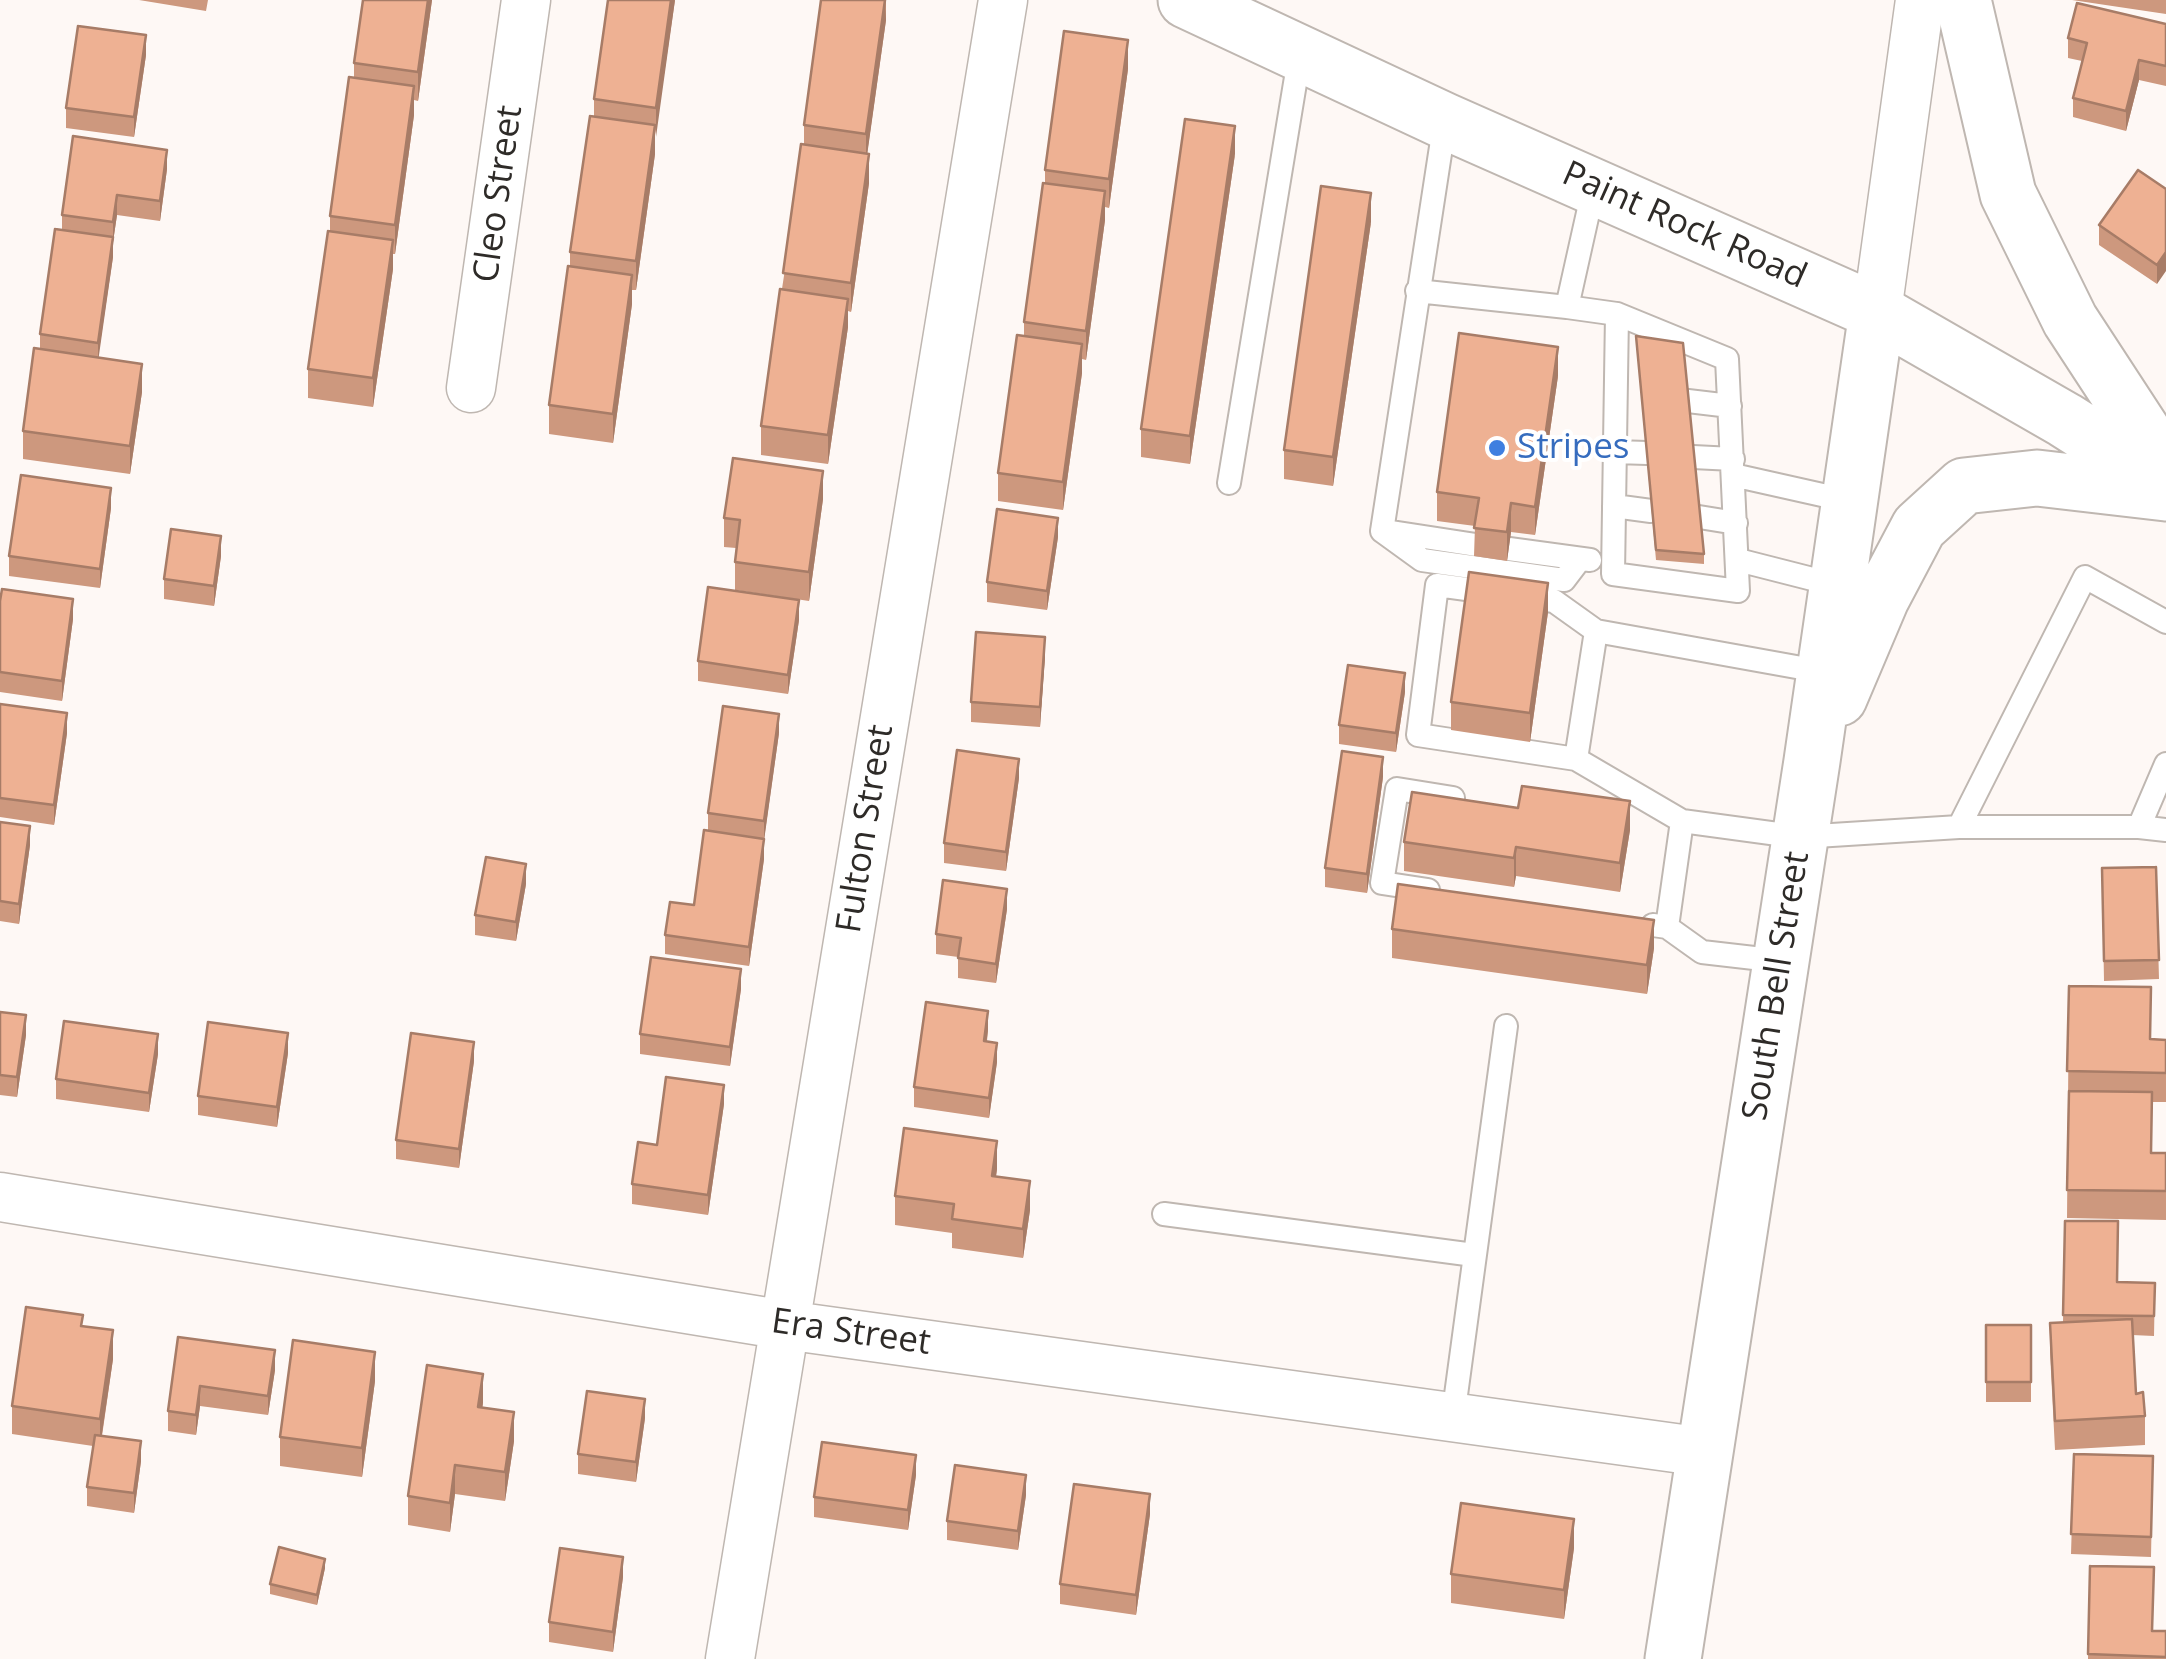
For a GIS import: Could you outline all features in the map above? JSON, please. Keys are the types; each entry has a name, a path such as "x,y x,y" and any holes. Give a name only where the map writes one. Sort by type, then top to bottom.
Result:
{"main road":[{"name":"Paint Rock Road","path":"1186,0 1444,121 1877,312 2166,484"},
{"path":"1963,0 2008,194 2070,320 2166,467"},
{"name":"South Bell Street","path":"1672,1659 1812,761 1877,312"},
{"path":"1812,761 1881,600 1919,526 1964,486 2036,478 2166,494"}],"street":[{"name":"Cleo Street","path":"472,388 526,0"},
{"name":"Fulton Street","path":"730,1659 1003,0"},
{"path":"1877,312 1920,0"},
{"name":"Era Street","path":"0,1197 785,1325 1704,1452"}],"lane":[{"path":"1230,483 1300,53"},
{"path":"1382,531 1444,121"},
{"path":"1567,308 1594,186"},
{"path":"1417,291 1617,314 1727,359 1738,590 1613,574 1617,314"},
{"path":"1616,393 1641,395"},
{"path":"1688,400 1730,406"},
{"path":"1615,452 1646,453"},
{"path":"1693,457 1849,500"},
{"path":"1614,506 1651,511"},
{"path":"1699,517 1736,523"},
{"path":"1382,531 1476,545"},
{"path":"1382,531 1422,560 1564,580 1580,558"},
{"path":"1509,549 1613,562"},
{"path":"1738,560 1836,585"},
{"path":"1959,826 2085,577 2166,622"},
{"path":"1824,672 1596,630 1554,601 1437,585 1418,735 1576,759 1682,822 1800,837 1959,826 2139,826 2166,830"},
{"path":"1576,759 1596,630"},
{"path":"2139,826 2166,764"},
{"path":"1452,798 1396,789 1382,884 1458,895"},
{"path":"1667,927 1682,822"},
{"path":"1629,921 1667,927 1702,952 1780,961"},
{"path":"1453,1417 1506,1026"},
{"path":"1164,1214 1474,1255"}],"building":[{"path":"363,0 428,0 418,72 354,63"},
{"path":"608,0 671,0 656,108 594,99"},
{"path":"821,0 885,0 866,134 804,125"},
{"path":"2077,3 2166,24 2166,66 2139,60 2126,111 2073,98 2087,43 2068,38"},
{"path":"78,26 146,35 134,117 66,108"},
{"path":"1064,31 1128,40 1109,179 1045,170"},
{"path":"349,77 414,86 395,225 330,216"},
{"path":"590,116 655,125 636,261 570,252"},
{"path":"1185,119 1235,126 1190,436 1141,429"},
{"path":"73,136 167,150 160,201 117,195 113,222 62,215"},
{"path":"801,144 869,154 851,283 783,273"},
{"path":"2138,170 2166,189 2166,252 2157,265 2099,225"},
{"path":"1043,183 1105,191 1086,331 1024,322"},
{"path":"1321,186 1371,193 1333,457 1284,450"},
{"path":"55,229 113,237 98,343 40,334"},
{"path":"328,231 393,240 373,378 308,369"},
{"path":"568,266 632,275 613,414 549,405"},
{"path":"780,289 848,299 828,435 761,426"},
{"name":"Stripes","path":"1459,333 1558,347 1535,507 1511,503 1507,532 1474,528 1479,498 1437,492"},
{"path":"1017,335 1082,344 1063,482 998,473"},
{"name":"Stripes","path":"1636,336 1683,343 1704,554 1656,550"},
{"path":"34,348 142,364 130,446 23,431"},
{"path":"733,458 823,471 809,572 735,562 740,520 724,518"},
{"path":"21,475 111,488 100,569 9,556"},
{"path":"997,509 1058,518 1047,591 987,582"},
{"path":"171,529 221,536 214,586 164,579"},
{"path":"1469,572 1548,583 1530,713 1451,702"},
{"path":"708,587 799,600 788,675 698,661"},
{"path":"2,589 73,599 62,681 0,672"},
{"path":"976,632 1045,637 1040,707 971,702"},
{"path":"1348,665 1405,673 1396,733 1339,725"},
{"path":"0,704 67,713 54,805 0,798"},
{"path":"723,706 779,714 764,821 708,813"},
{"path":"957,750 1019,759 1006,852 944,843"},
{"path":"1342,751 1383,757 1367,874 1325,868"},
{"path":"1522,786 1630,801 1620,863 1516,847 1514,858 1404,842 1412,792 1518,808"},
{"path":"0,822 30,826 19,904 0,901"},
{"path":"704,830 764,839 749,947 665,935 670,902 694,905"},
{"path":"486,857 526,864 516,922 475,915"},
{"path":"2156,867 2159,960 2104,961 2102,868"},
{"path":"943,880 1007,889 996,964 958,958 961,938 936,934"},
{"path":"1398,884 1654,920 1647,965 1392,929"},
{"path":"651,957 741,969 730,1047 640,1034"},
{"path":"2069,986 2151,987 2150,1039 2166,1040 2166,1073 2067,1071"},
{"path":"926,1002 988,1011 984,1041 997,1043 989,1098 914,1087"},
{"path":"0,1012 26,1015 17,1077 0,1075"},
{"path":"64,1021 158,1034 149,1093 56,1079"},
{"path":"208,1022 288,1033 277,1107 198,1096"},
{"path":"411,1033 474,1042 459,1149 396,1140"},
{"path":"666,1077 724,1085 708,1195 632,1184 638,1142 657,1145"},
{"path":"2069,1091 2152,1092 2151,1153 2166,1153 2166,1191 2067,1190"},
{"path":"904,1128 997,1141 992,1176 1030,1181 1023,1229 952,1219 954,1204 895,1196"},
{"path":"2065,1221 2118,1221 2117,1282 2155,1283 2154,1316 2063,1315"},
{"path":"26,1307 83,1315 81,1326 113,1330 100,1419 12,1406"},
{"path":"2132,1319 2136,1394 2143,1392 2145,1416 2055,1421 2050,1323"},
{"path":"1986,1325 2031,1325 2031,1382 1986,1382"},
{"path":"178,1337 275,1350 268,1396 200,1386 196,1415 168,1411"},
{"path":"293,1340 375,1352 362,1448 280,1437"},
{"path":"427,1365 483,1374 478,1407 514,1412 505,1472 455,1465 450,1503 408,1496"},
{"path":"587,1391 645,1399 636,1462 578,1454"},
{"path":"95,1435 141,1441 134,1493 87,1487"},
{"path":"822,1442 916,1455 908,1510 814,1497"},
{"path":"2074,1454 2153,1456 2151,1537 2071,1534"},
{"path":"955,1465 1026,1475 1018,1531 947,1521"},
{"path":"1074,1484 1150,1494 1136,1595 1060,1584"},
{"path":"1461,1503 1574,1519 1564,1590 1451,1574"},
{"path":"279,1547 325,1559 317,1595 270,1584"},
{"path":"560,1548 623,1557 613,1632 549,1622"},
{"path":"2090,1566 2154,1567 2152,1631 2166,1631 2166,1657 2088,1654"}],"place":[{"name":"Stripes","path":"1497,448"}]}
